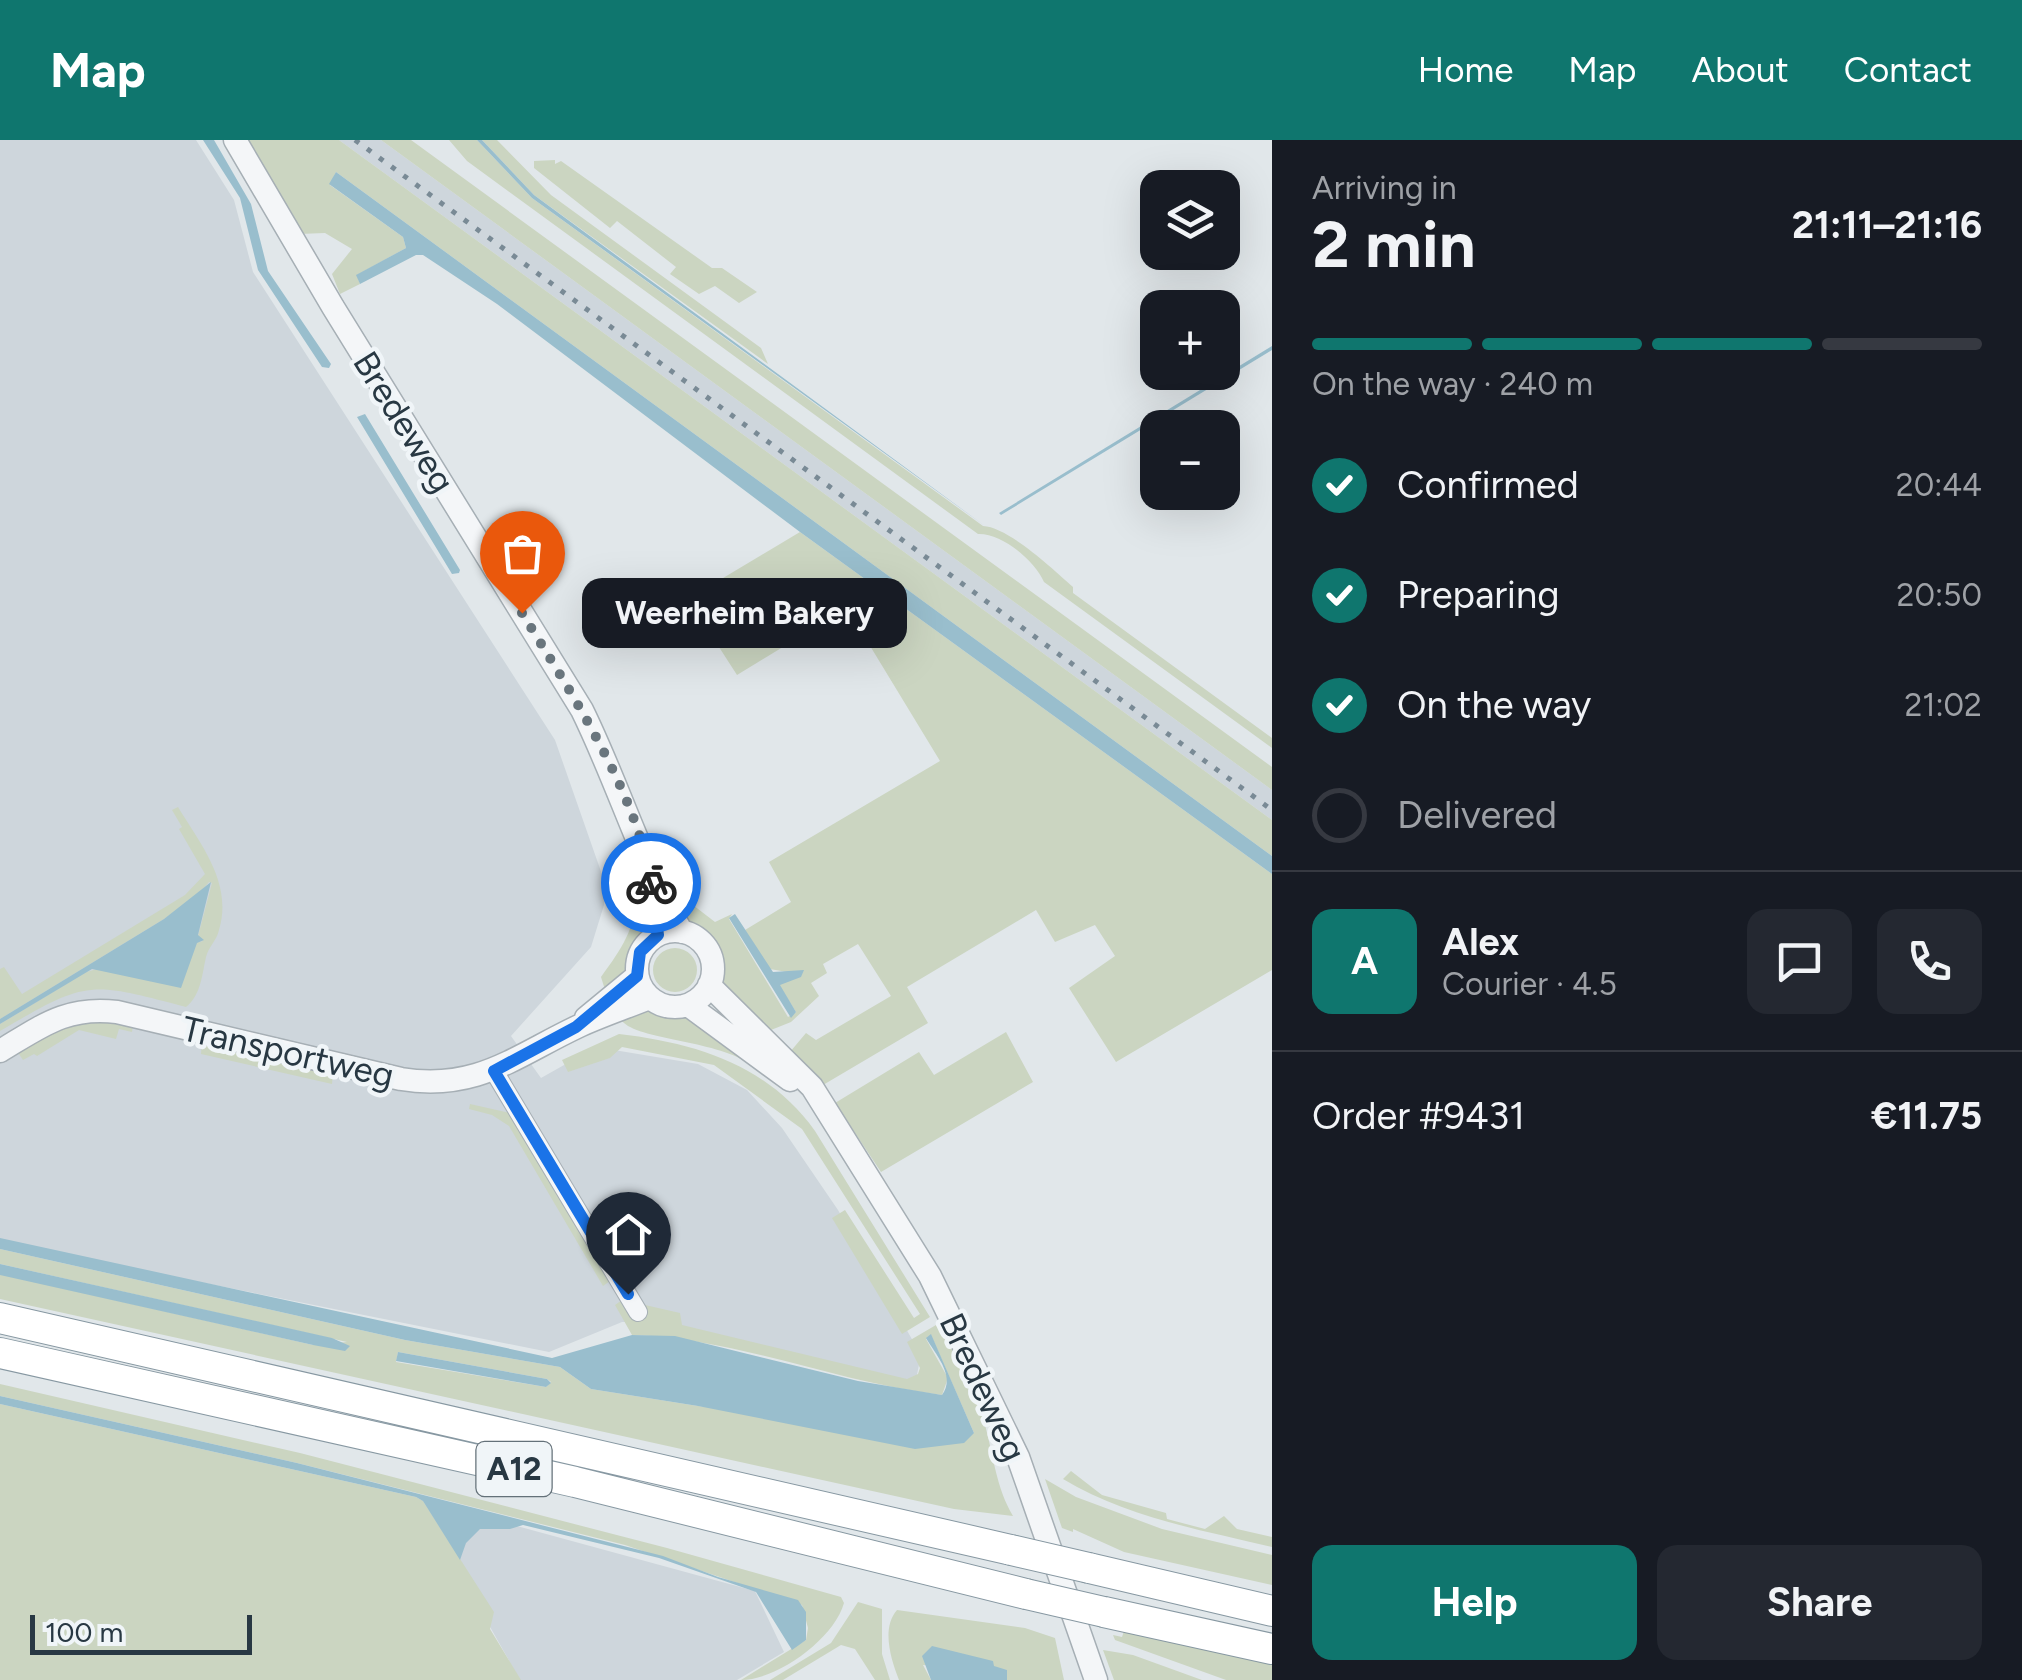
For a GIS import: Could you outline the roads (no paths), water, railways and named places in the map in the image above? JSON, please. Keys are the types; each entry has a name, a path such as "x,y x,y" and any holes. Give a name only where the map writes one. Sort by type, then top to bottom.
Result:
{"highway":[{"name":"A12","path":"0,1318 1272,1609"},
{"name":"A12","path":"0,1352 575,1482 1026,1594 1272,1649"}],"street":[{"name":"Bredeweg","path":"236,140 333,307 582,710 614,774 670,933"},
{"path":"670,933 697,939 708,952 713,968 701,997 688,1005 668,1007 649,998 637,976 640,952 670,933"},
{"name":"Transportweg","path":"576,1027 637,976"},
{"name":"Bredeweg","path":"709,985 792,1064 818,1096 913,1247 982,1378 1018,1457 1096,1680"},
{"name":"Transportweg","path":"0,1051 60,1016 87,1009 423,1082 469,1078 494,1071 576,1027 649,998"},
{"name":"Bredeweg","path":"688,1005 787,1076 828,1115"},
{"path":"494,1071 638,1312"}],"water":[{"path":"203,140 214,140 251,204 268,271 331,364 329,368 322,367 258,270 240,198"},
{"path":"477,140 482,140 534,195 985,526 532,198"},
{"path":"336,172 1272,856 1272,874 800,532 497,304 423,255 360,284 356,275 406,248 403,237 329,184"},
{"path":"1272,346 1272,350 1240,369 1240,366"},
{"path":"1200,390 1206,390 1173,410 1167,410"},
{"path":"365,414 459,573 452,574 357,417"},
{"path":"1140,427 1140,430 999,513"},
{"path":"211,882 198,935 204,940 197,943 181,988 92,969 0,1024 0,1019 164,919"},
{"path":"735,914 773,972 804,970 801,977 780,985 796,1012 791,1018 729,918"},
{"path":"0,1238 552,1358 632,1335 675,1336 858,1381 942,1395 946,1373 926,1338 931,1334 974,1433 964,1443 915,1449 591,1389 560,1367 405,1340 0,1249"},
{"path":"0,1264 332,1338 350,1346 345,1351 313,1345 0,1275"},
{"path":"398,1352 547,1379 551,1383 546,1387 396,1361"},
{"path":"0,1396 297,1463 663,1556 798,1600 806,1612 806,1640 792,1650 756,1592 659,1558 523,1525 480,1529 466,1543 460,1560 423,1501 416,1497 0,1404"},
{"path":"932,1646 993,1661 994,1666 1007,1670 1007,1680 931,1680 922,1656"}],"railway":[{"path":"355,140 1272,810"}],"place":[{"name":"Weerheim Bakery","path":"522,613"}]}
